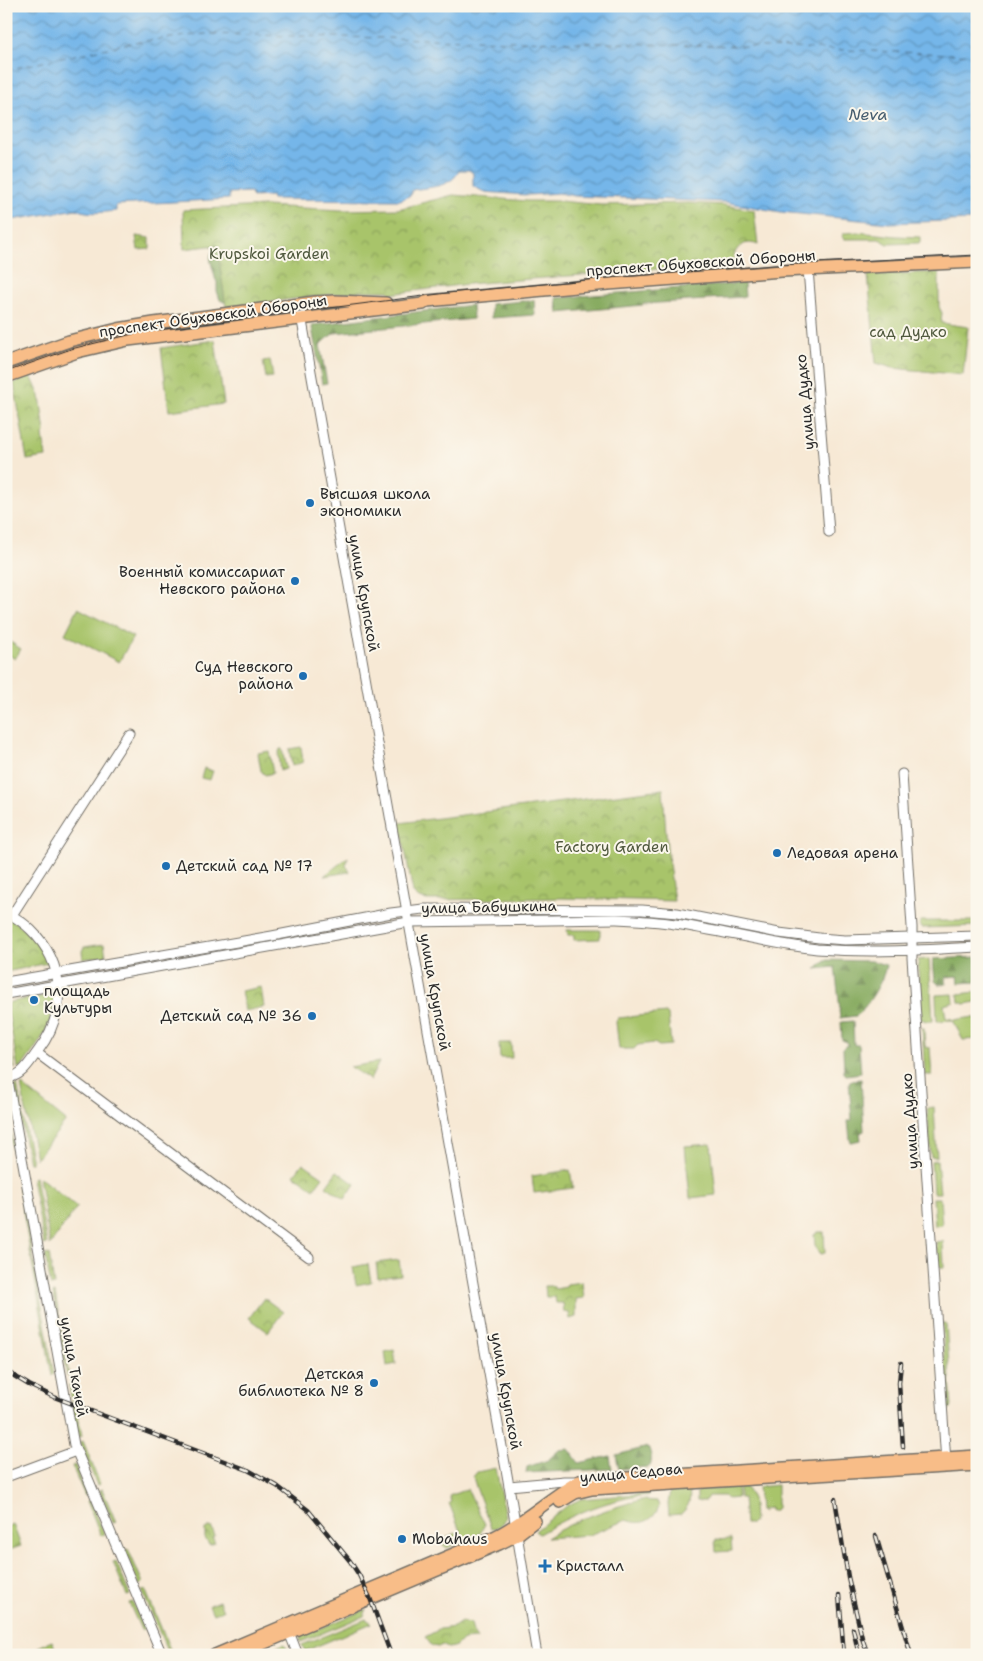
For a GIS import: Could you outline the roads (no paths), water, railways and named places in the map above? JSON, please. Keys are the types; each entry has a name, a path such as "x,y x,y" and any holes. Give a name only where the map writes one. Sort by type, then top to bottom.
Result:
{"main road":[{"name":"проспект Обуховской Обороны","path":"6,363 56,346 118,329 299,304 326,302 387,303 422,299 427,301 808,269 977,262"},
{"name":"проспект Обуховской Обороны","path":"6,377 77,352 128,340 404,307 423,304 427,301"},
{"name":"улица Седова","path":"215,1655 288,1628 496,1536 516,1530 568,1496 586,1490 946,1462 977,1456"},
{"name":"улица Седова","path":"516,1530 558,1494 579,1481 946,1462 977,1464"},
{"name":"улица Седова","path":"236,1655 288,1628"}],"street":[{"name":"улица Дудко","path":"808,269 830,532"},
{"name":"улица Крупской","path":"299,304 509,1486 537,1655"},
{"path":"7,1074 17,1076 37,1053 56,1019 58,1007 58,984 52,958 32,930 9,914 129,733"},
{"name":"улица Дудко","path":"902,774 946,1462"},
{"name":"улица Бабушкина","path":"6,982 272,936 407,910 423,909 642,910 677,913 803,937 845,940 977,936"},
{"name":"улица Бабушкина","path":"6,994 409,922 641,920 818,949 912,950 977,947"},
{"path":"37,1053 309,1257"},
{"name":"улица Ткачей","path":"7,1074 72,1438 162,1655"},
{"path":"6,1477 76,1451"},
{"name":"улица Седова","path":"509,1486 579,1481"},
{"path":"288,1628 298,1655"}],"water":[{"name":"Neva","path":"6,6 977,6 977,220 889,223 781,212 725,202 575,196 559,193 527,195 484,192 473,186 473,173 469,170 459,170 451,180 439,186 412,190 411,195 400,200 272,199 271,196 252,197 251,192 229,193 229,199 116,205 116,211 91,213 76,209 6,221"}],"tram line":[{"path":"6,372 71,349 141,332 447,293 774,265 977,255"}],"railway":[{"path":"901,1363 899,1383 903,1447"},
{"path":"6,1371 54,1397 248,1470 277,1486 308,1510 350,1561 370,1598 391,1655"},
{"path":"835,1499 848,1577 862,1638 868,1655"},
{"path":"876,1536 911,1655"},
{"path":"839,1595 844,1655"},
{"path":"853,1629 859,1655"}],"place":[{"name":"Высшая школа экономики","path":"310,503"},
{"name":"Военный комиссариат Невского района","path":"295,581"},
{"name":"Суд Невского района","path":"303,676"},
{"name":"Ледовая арена","path":"777,853"},
{"name":"Детский сад № 17","path":"166,866"},
{"name":"площадь Культуры","path":"34,1000"},
{"name":"Детский сад № 36","path":"312,1016"},
{"name":"Детская библиотека № 8","path":"374,1383"},
{"name":"Mobahaus","path":"402,1539"},
{"name":"Кристалл","path":"545,1566"}],"park label":[{"name":"Krupskoi Garden","path":"269,254"},
{"name":"сад Дудко","path":"908,332"},
{"name":"Factory Garden","path":"612,847"}]}
